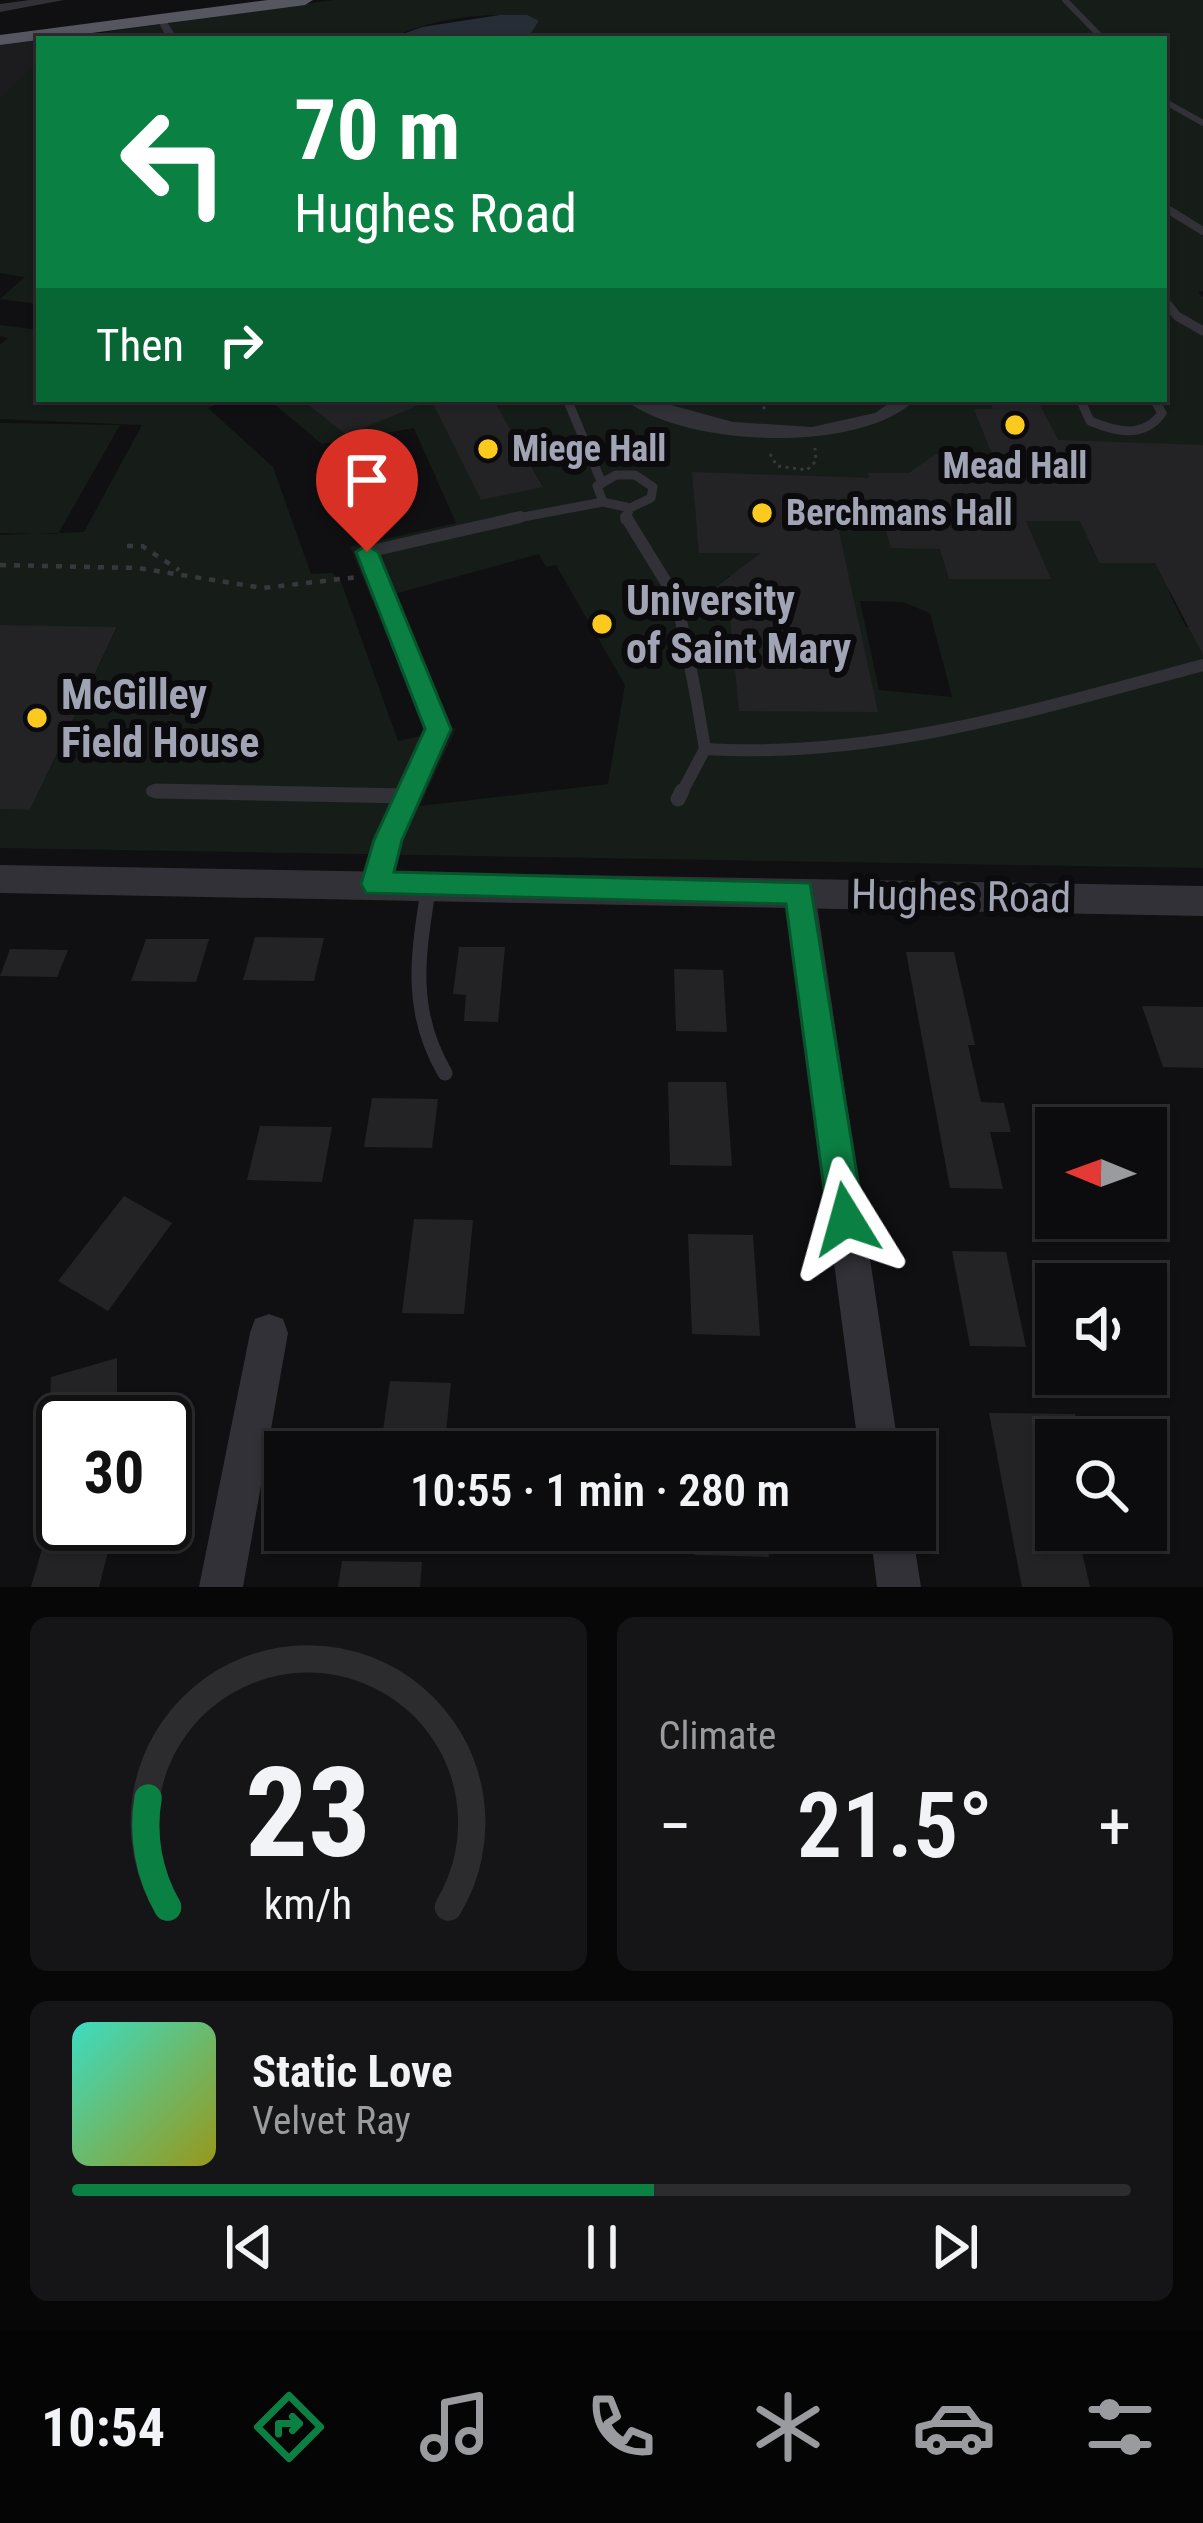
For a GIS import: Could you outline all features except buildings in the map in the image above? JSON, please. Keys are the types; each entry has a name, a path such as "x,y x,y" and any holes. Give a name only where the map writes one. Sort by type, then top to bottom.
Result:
{"highway":[{"path":"0,40 305,0"}],"street":[{"path":"0,8 58,0"},
{"path":"160,19 173,36"},
{"path":"642,402 706,424 792,432 862,422 904,402"},
{"name":"Hughes Road","path":"0,879 1203,901"},
{"path":"800,892 876,1431"},
{"path":"221,1587 269,1333"},
{"path":"894,1551 899,1587"}],"lane":[{"path":"1065,0 1100,36"},
{"path":"1167,103 1203,123"},
{"path":"1167,209 1203,231"},
{"path":"1167,304 1177,316 1203,331"},
{"path":"568,402 601,481 596,492 603,502"},
{"path":"1081,402 1090,421 1133,431 1148,430 1160,419 1156,402"},
{"path":"376,884 438,729 367,552 553,509 603,502 629,508 651,498 649,482 626,474 601,481"},
{"path":"629,508 626,520 677,600 705,748 678,799"},
{"path":"705,748 748,754 819,750 944,731 1203,664"},
{"path":"152,791 408,796"},
{"path":"429,885 416,1003 424,1042 445,1073"}],"path":[{"path":"127,546 142,546 183,573"},
{"path":"0,565 183,573 263,588 330,583 375,573"}],"shaded area":[{"name":"University of Saint Mary","path":"333,0 1203,0 1203,291 1198,292 1203,297 1203,543 1090,544 1099,563 1203,563 1169,592 1186,627 1203,628 1203,868 0,848 0,809 30,810 117,628 0,625 0,535 84,532 142,425 0,419 0,345 8,338 0,336 0,325 36,330 36,402 223,402 208,408 273,467 311,574 332,573 340,579 398,741 456,728 420,806 608,784 625,685 556,565 546,567 539,554 372,600 350,547 456,523 414,428 322,444 272,402 488,402 437,412 482,500 543,486 494,402 1167,402 1167,36 529,36 539,21 503,16 424,26 397,36 78,36","holes":["729,576 849,578 877,712 706,594","860,601 903,602 930,613 952,697 879,690"]},
{"path":"500,15 527,15 539,21 529,36 397,36 422,27"},
{"path":"36,40 36,64 0,100 0,45"},
{"path":"36,64 36,304 0,299 25,277 0,273 0,100"},
{"path":"0,423 120,425 58,534 0,533"}],"place":[{"name":"Mead Hall","path":"1015,425"},
{"name":"Miege Hall","path":"488,449"},
{"name":"Berchmans Hall","path":"762,513"},
{"name":"University of Saint Mary","path":"602,624"},
{"name":"McGilley Field House","path":"37,718"}],"route":[{"path":"367,552 438,729 388,840 376,884 800,892 846,1219"}]}
